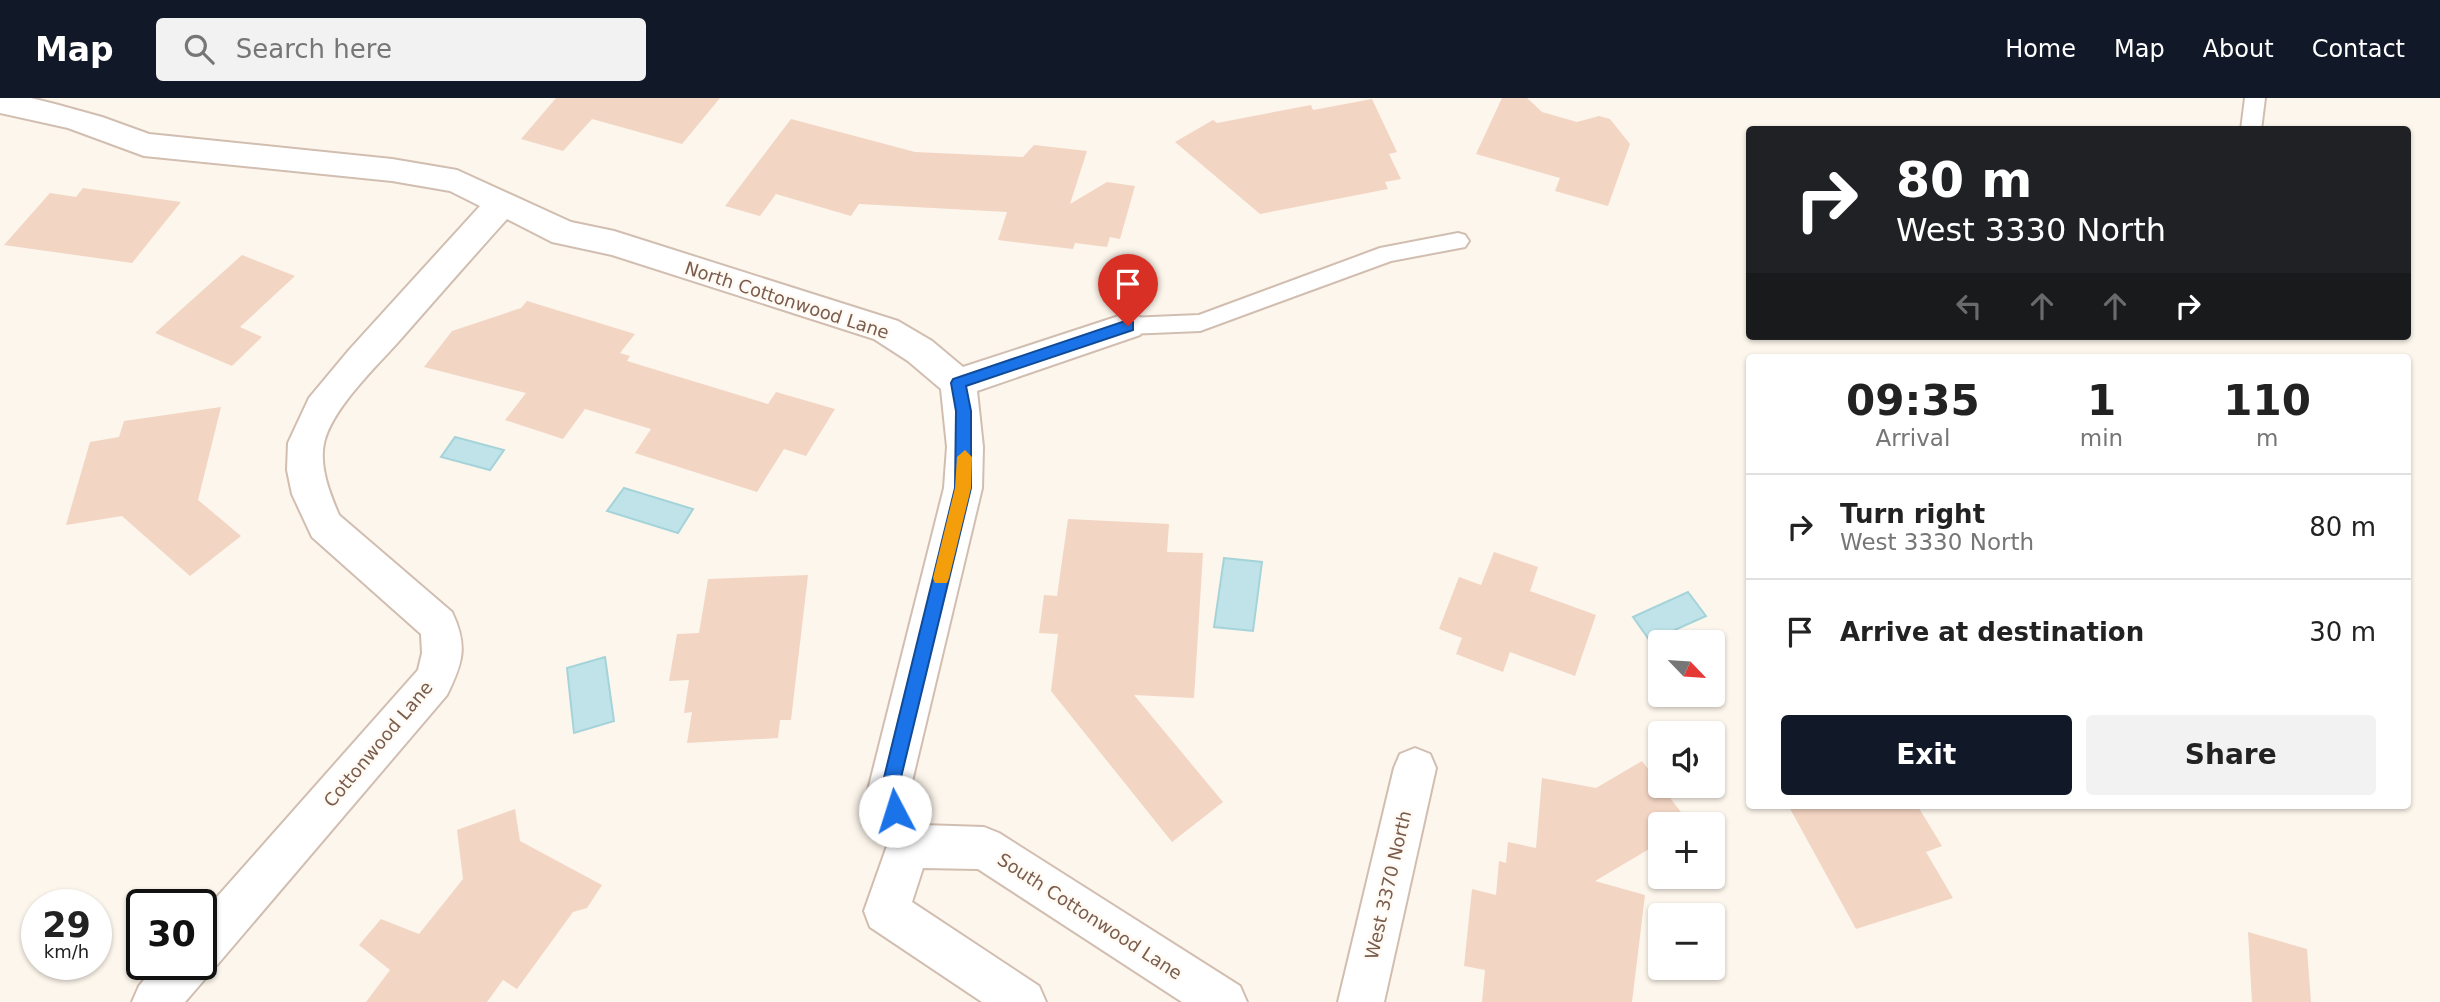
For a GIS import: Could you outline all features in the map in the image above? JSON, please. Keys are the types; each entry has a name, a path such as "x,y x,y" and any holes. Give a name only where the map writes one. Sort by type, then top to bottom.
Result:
{"street":[{"name":"North Cottonwood Lane","path":"0,102 108,128 144,145 392,170 457,181 564,233 614,243 886,330 920,351 958,383"},
{"name":"Cottonwood Lane","path":"217,931 433,682 442,661 444,640 438,624 325,526 311,494 306,470 306,443 322,408 361,360 502,203"},
{"path":"1023,1002 886,911 909,846 888,794 963,488 964,423 958,383 1128,326"},
{"name":"West 3370 North","path":"1361,1002 1415,768"},
{"name":"South Cottonwood Lane","path":"909,846 984,848 1224,1002"},
{"path":"155,1002 174,980"}],"lane":[{"path":"2251,126 2255,98"},
{"path":"1128,326 1200,323 1388,254 1458,241"}],"water":[{"path":"455,437 504,450 490,470 441,457"},
{"path":"624,488 693,509 678,533 607,511"},
{"path":"1224,558 1262,562 1253,631 1214,627"},
{"path":"1688,592 1706,616 1675,630 1648,630 1648,638 1633,617"},
{"path":"605,657 614,721 574,733 567,668"}],"building":[{"path":"556,98 720,98 682,144 592,119 563,151 521,139"},
{"path":"1502,98 1527,98 1542,112 1577,122 1599,116 1610,119 1630,144 1608,206 1555,191 1560,178 1476,154"},
{"path":"1372,99 1397,152 1389,154 1401,179 1385,182 1388,189 1260,214 1175,142 1213,120 1217,123 1311,105 1313,110"},
{"path":"791,119 915,152 1023,157 1034,145 1087,151 1070,204 1107,182 1135,186 1120,239 1110,237 1107,247 1075,243 1073,249 998,240 1007,212 859,204 851,216 776,194 760,216 725,206"},
{"path":"83,188 181,202 132,263 4,245 50,193 76,197"},
{"path":"242,255 295,276 240,327 262,337 232,366 155,333"},
{"path":"527,301 635,334 620,353 630,356 627,361 768,404 776,392 835,409 806,456 784,449 757,492 635,453 651,429 585,409 563,439 505,420 526,393 424,367 452,331 521,308"},
{"path":"221,407 198,500 241,536 190,576 122,516 66,525 90,442 119,437 124,421"},
{"path":"1068,519 1169,524 1167,552 1203,553 1194,698 1134,695 1223,802 1172,842 1051,691 1058,634 1039,633 1044,595 1057,596"},
{"path":"1494,552 1538,567 1530,591 1596,615 1575,676 1510,652 1503,672 1456,654 1462,638 1439,629 1459,577 1481,585"},
{"path":"808,575 791,720 780,720 778,738 687,743 692,712 684,713 689,680 669,681 677,634 699,633 708,579"},
{"path":"1642,761 1648,769 1648,798 1670,798 1681,812 1648,812 1648,850 1595,881 1645,895 1632,1002 1482,1002 1485,970 1464,966 1472,889 1496,895 1499,861 1506,863 1508,842 1536,848 1542,778 1596,788"},
{"path":"515,809 520,841 602,885 587,908 573,912 517,989 503,980 487,1002 366,1002 390,970 359,945 381,919 419,934 463,879 457,830"},
{"path":"1790,809 1919,809 1942,846 1926,852 1953,898 1856,929"},
{"path":"2248,932 2307,949 2311,1002 2252,1002"}],"slow traffic":[{"path":"941,578 963,488 965,457"}],"route":[{"path":"895,811 888,794 963,488 965,447 958,383 1128,326"}]}
